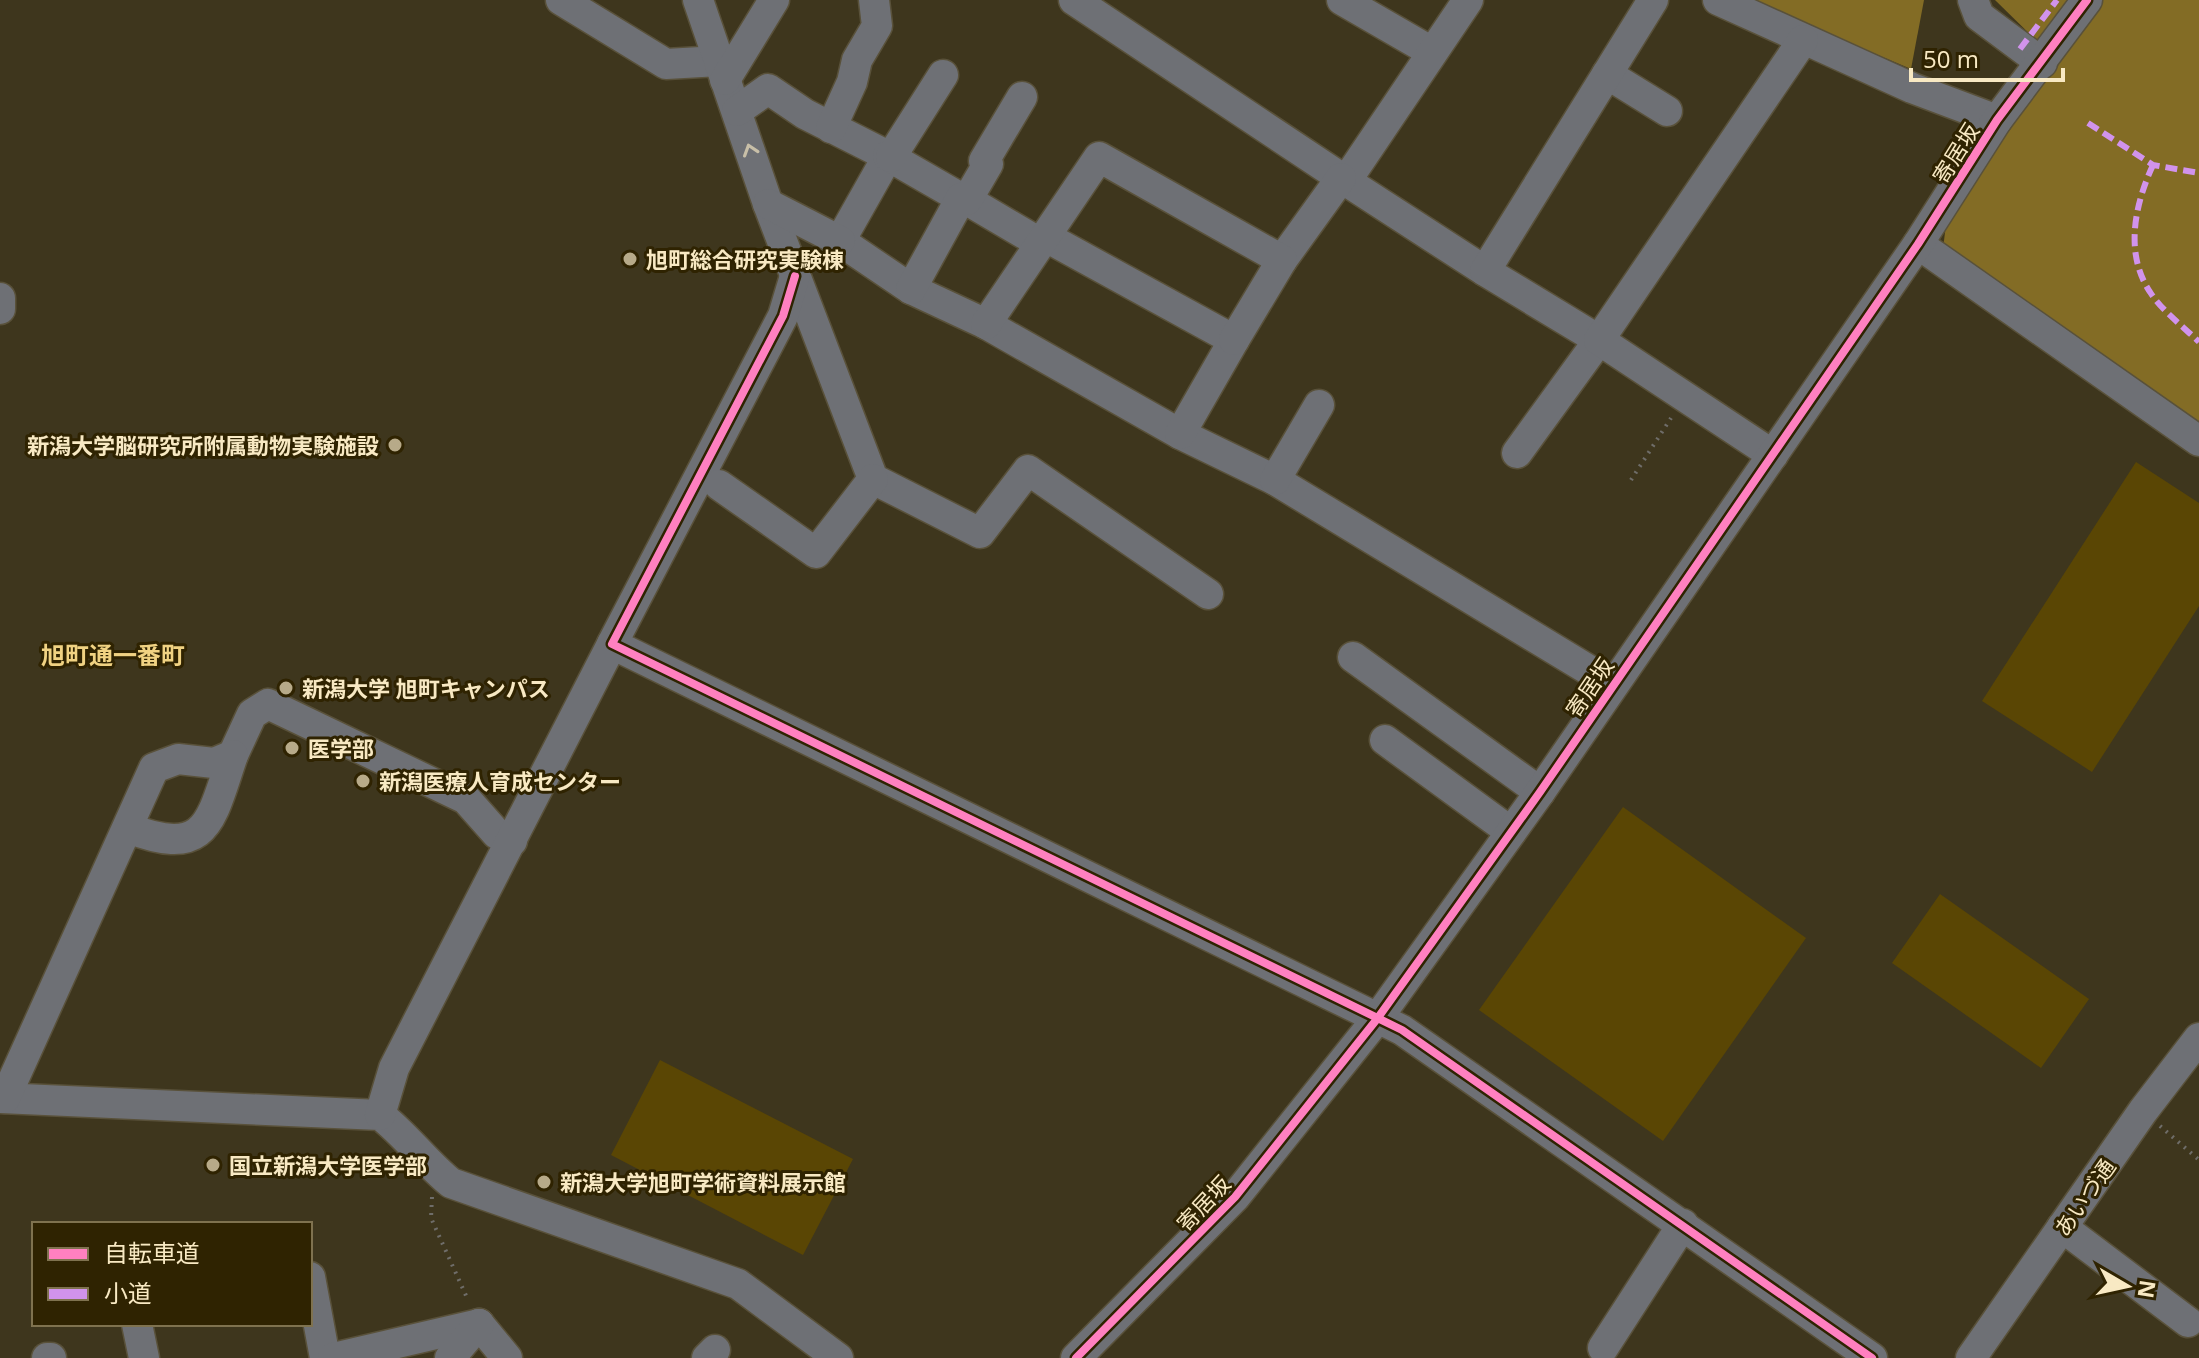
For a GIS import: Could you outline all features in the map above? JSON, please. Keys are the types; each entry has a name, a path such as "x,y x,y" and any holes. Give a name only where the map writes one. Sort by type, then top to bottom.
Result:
{"street":[{"path":"561,0 666,64 722,71"},
{"path":"698,0 768,204 873,479 980,533 1028,470 1208,594"},
{"path":"722,71 774,0"},
{"path":"831,128 852,82 857,60 877,26 874,0"},
{"path":"1074,0 1343,180 1686,395 1773,455"},
{"path":"1342,0 1432,52"},
{"path":"1180,434 1282,260 1343,180 1468,0"},
{"path":"1485,271 1653,0"},
{"path":"1718,0 1803,40 1997,120"},
{"path":"1973,0 1979,16 2042,63"},
{"name":"寄居坂","path":"1076,1358 1235,1197 1377,1019 1540,792 1773,455 1918,244 1997,120 2087,0"},
{"path":"1517,453 1599,340 1803,40"},
{"path":"1607,74 1667,111"},
{"path":"840,241 943,75"},
{"path":"737,111 768,89 831,128 1234,340"},
{"path":"911,289 988,164 984,161 1022,97"},
{"path":"986,324 1099,157 1282,260"},
{"path":"768,204 840,241 911,289 986,324 1180,434 1275,480 1612,684"},
{"path":"1918,244 2199,441"},
{"path":"380,1115 394,1068 783,316 795,276"},
{"path":"0,298 0,309"},
{"path":"1275,480 1319,405"},
{"path":"719,485 816,553 873,479"},
{"path":"612,644 1402,1030 1872,1358"},
{"path":"1353,657 1540,792"},
{"path":"128,828 156,839 181,842 201,831 252,714 268,704 466,799 497,834 512,841"},
{"path":"1385,740 1511,832"},
{"path":"233,755 214,763 178,759 154,768 2,1098 380,1115 405,1134 426,1163 451,1183 738,1284 838,1358"},
{"name":"あいづ通","path":"1971,1358 2143,1111 2199,1038"},
{"path":"1603,1348 1683,1224"},
{"path":"2062,1227 2188,1322"},
{"path":"312,1288 325,1358"},
{"path":"333,1358 479,1324"},
{"path":"450,1358 479,1324"},
{"path":"479,1324 507,1358"},
{"path":"137,1326 144,1358"}],"path":[{"path":"1631,480 1686,395"},
{"path":"2143,1111 2199,1160"},
{"path":"433,1190 431,1218 479,1324"}],"shaded area":[{"path":"1748,0 1924,0 1911,69"},
{"path":"1995,0 2078,0 2045,49"},
{"path":"2101,0 2199,0 2199,427 1943,248 1947,217"},
{"path":"2136,462 2199,503 2199,606 2092,772 1982,701"},
{"path":"1623,807 1806,938 1663,1141 1479,1010"},
{"path":"1940,894 2089,999 2041,1068 1892,963"},
{"path":"660,1060 853,1159 803,1255 611,1155"}],"marked path":[{"path":"2020,49 2057,0"},
{"path":"2088,123 2153,165 2199,173"},
{"path":"2153,165 2137,212 2137,261 2155,299 2199,342"}],"cycle path":[{"path":"1076,1358 1235,1197 1377,1019 1540,792 1918,244 1997,120 2087,0"},
{"path":"795,276 783,316 612,644 1402,1030 1872,1358"}],"place":[{"name":"旭町総合研究実験棟","path":"630,259"},
{"name":"新潟大学脳研究所附属動物実験施設","path":"395,445"},
{"name":"新潟大学 旭町キャンパス","path":"286,688"},
{"name":"医学部","path":"292,748"},
{"name":"新潟医療人育成センター","path":"363,781"},
{"name":"国立新潟大学医学部","path":"213,1165"},
{"name":"新潟大学旭町学術資料展示館","path":"544,1182"}],"district":[{"name":"旭町通一番町","path":"113,654"}]}
